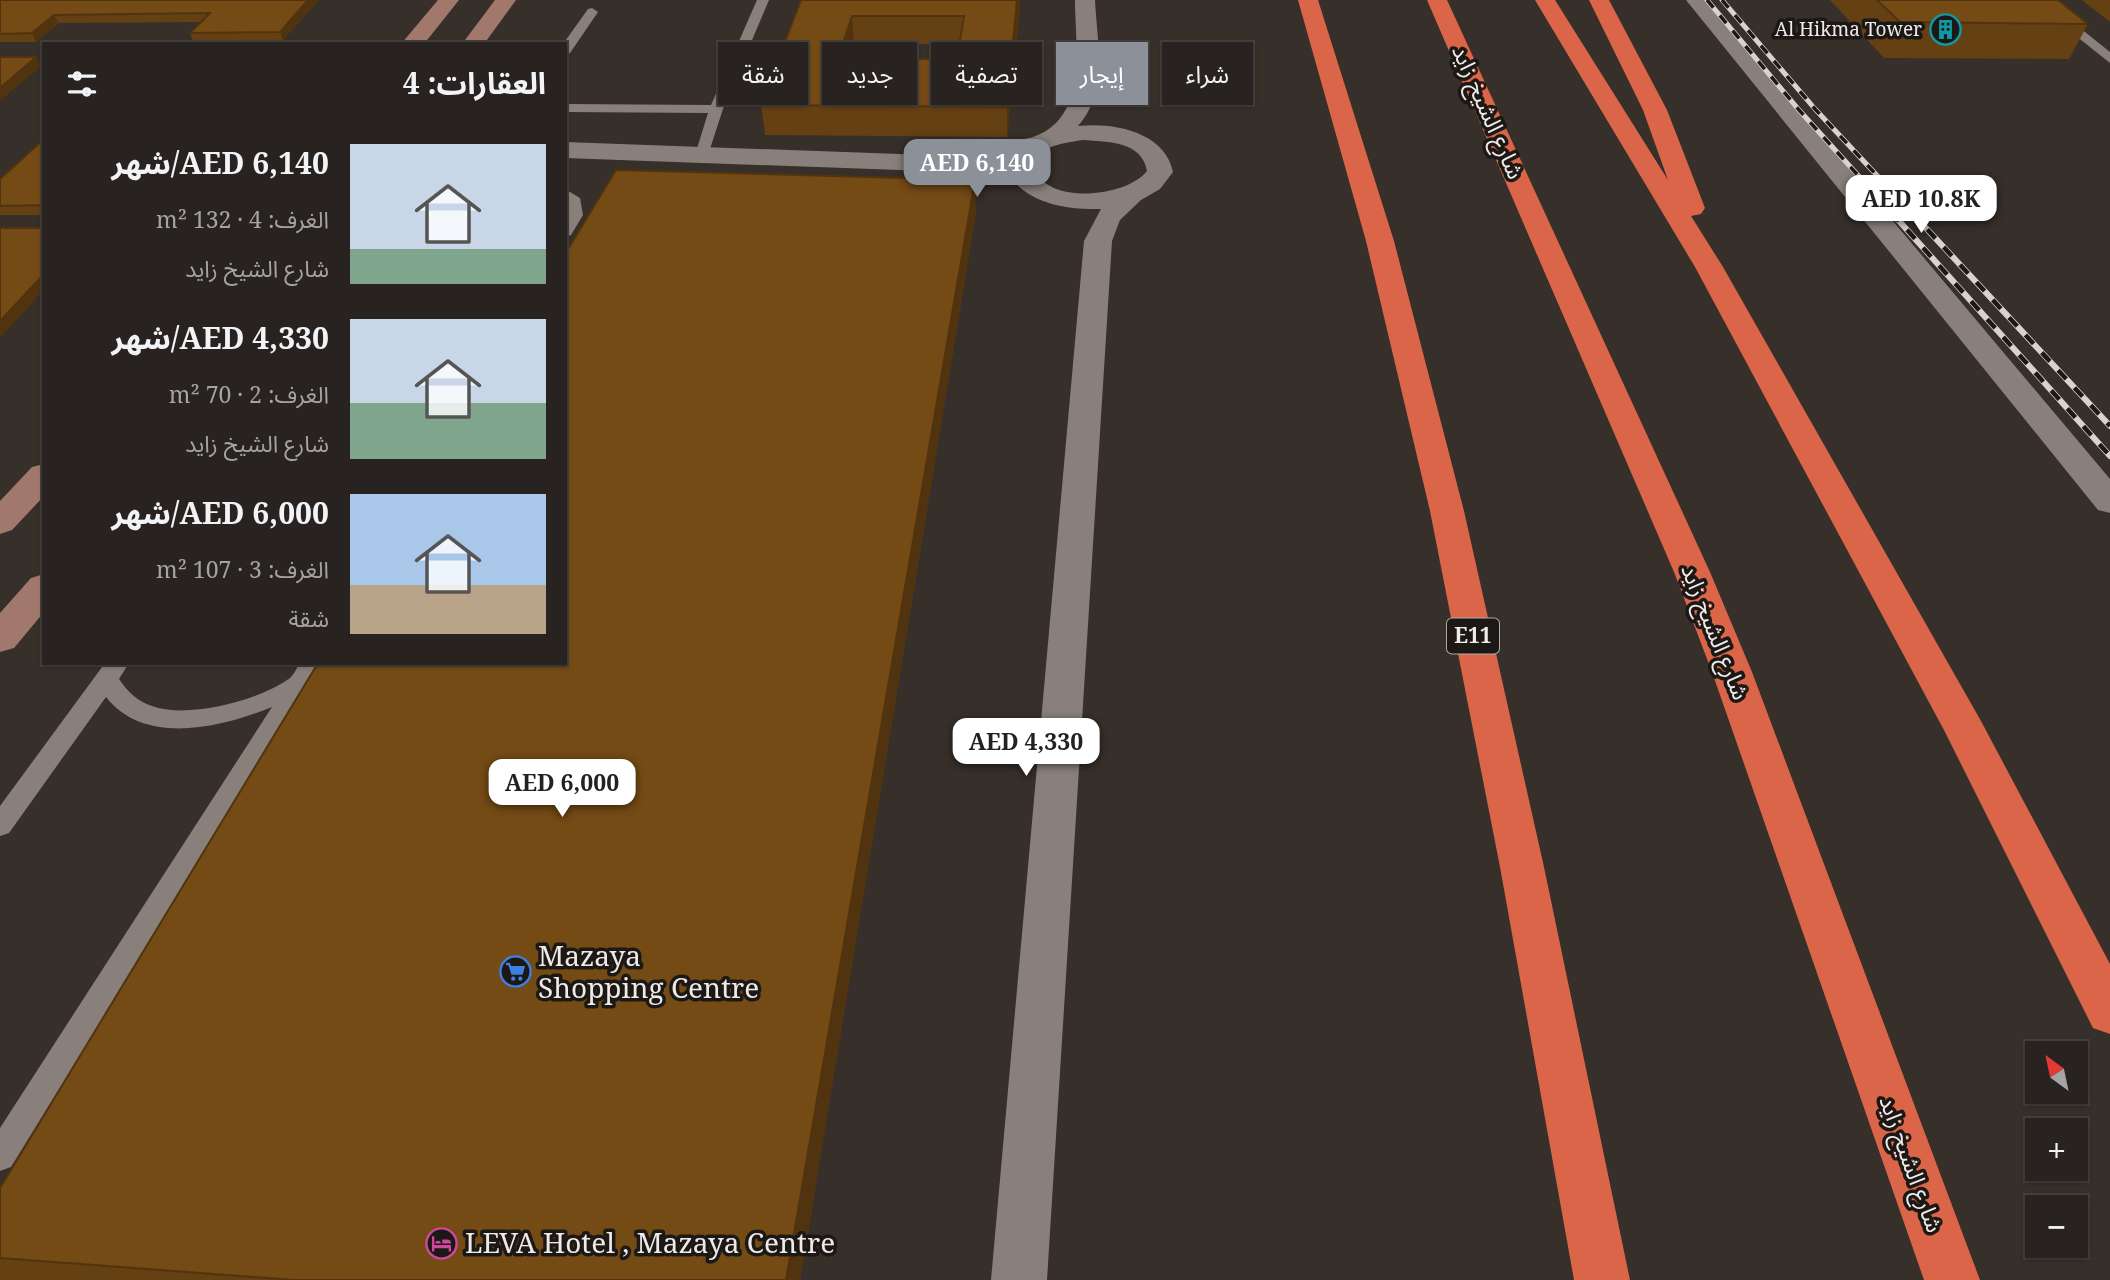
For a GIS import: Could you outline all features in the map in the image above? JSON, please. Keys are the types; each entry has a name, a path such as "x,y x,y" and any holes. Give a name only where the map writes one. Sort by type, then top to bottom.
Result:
{"highway":[{"name":"E11","path":"1308,0 1380,242 1447,511 1522,867 1602,1280"},
{"name":"شارع الشيخ زايد","path":"1437,0 1686,559 1732,672 1952,1280"},
{"path":"1545,0 1709,267 1966,732 2110,1013"},
{"path":"1599,0 1655,110 1692,209 1709,267"}],"main road":[{"path":"414,42 449,0"},
{"path":"474,42 506,0"},
{"path":"0,522 42,477"},
{"path":"0,638 42,589"}],"street":[{"path":"1085,0 1085,100 1066,127 1028,150 1021,158 1019,167 1022,175 1048,193 1077,223 1090,268 1097,281"},
{"path":"1696,0 2110,502"},
{"path":"567,150 926,163 991,155 1074,134 1101,134 1134,141 1146,147 1156,154 1160,172 1146,188 1132,194 1094,200 1048,193 926,163"},
{"path":"1019,1280 1098,242 1103,225 1132,194"}],"lane":[{"path":"702,155 716,109 763,0"},
{"path":"2037,0 2110,59"},
{"path":"567,47 593,12"},
{"path":"567,108 716,109"},
{"path":"567,196 574,201 575,215 567,229"},
{"path":"113,672 127,705 160,718 205,718 253,707 305,674"},
{"path":"0,826 113,672"},
{"path":"0,1156 305,674"}],"building":[{"path":"0,0 308,0 280,32 190,33 210,13 54,15 32,33 0,34"},
{"path":"801,0 1017,0 1013,42 960,42 964,16 852,16 844,42 822,42 822,105 917,105 917,59 931,59 931,105 1007,107 761,105 808,105 808,42 785,42"},
{"path":"1877,0 2058,0 2088,24 1900,22"},
{"path":"0,57 36,57 0,88"},
{"path":"42,141 42,205 0,206 0,179"},
{"name":"Mazaya Shopping Centre","path":"616,170 975,180 786,1280 294,1280 0,1258 0,1188 317,665 567,665 567,251"},
{"path":"0,228 42,228 42,276 0,321"}],"railway":[{"path":"1707,0 1799,110 1893,214"},
{"path":"1722,0 1815,109 1913,214"},
{"path":"1891,212 2110,456"},
{"path":"1911,212 2110,426"}],"place":[{"name":"Al Hikma Tower","path":"1945,29"},
{"name":"Mazaya Shopping Centre","path":"515,972"},
{"name":"LEVA Hotel , Mazaya Centre","path":"442,1243"}]}
